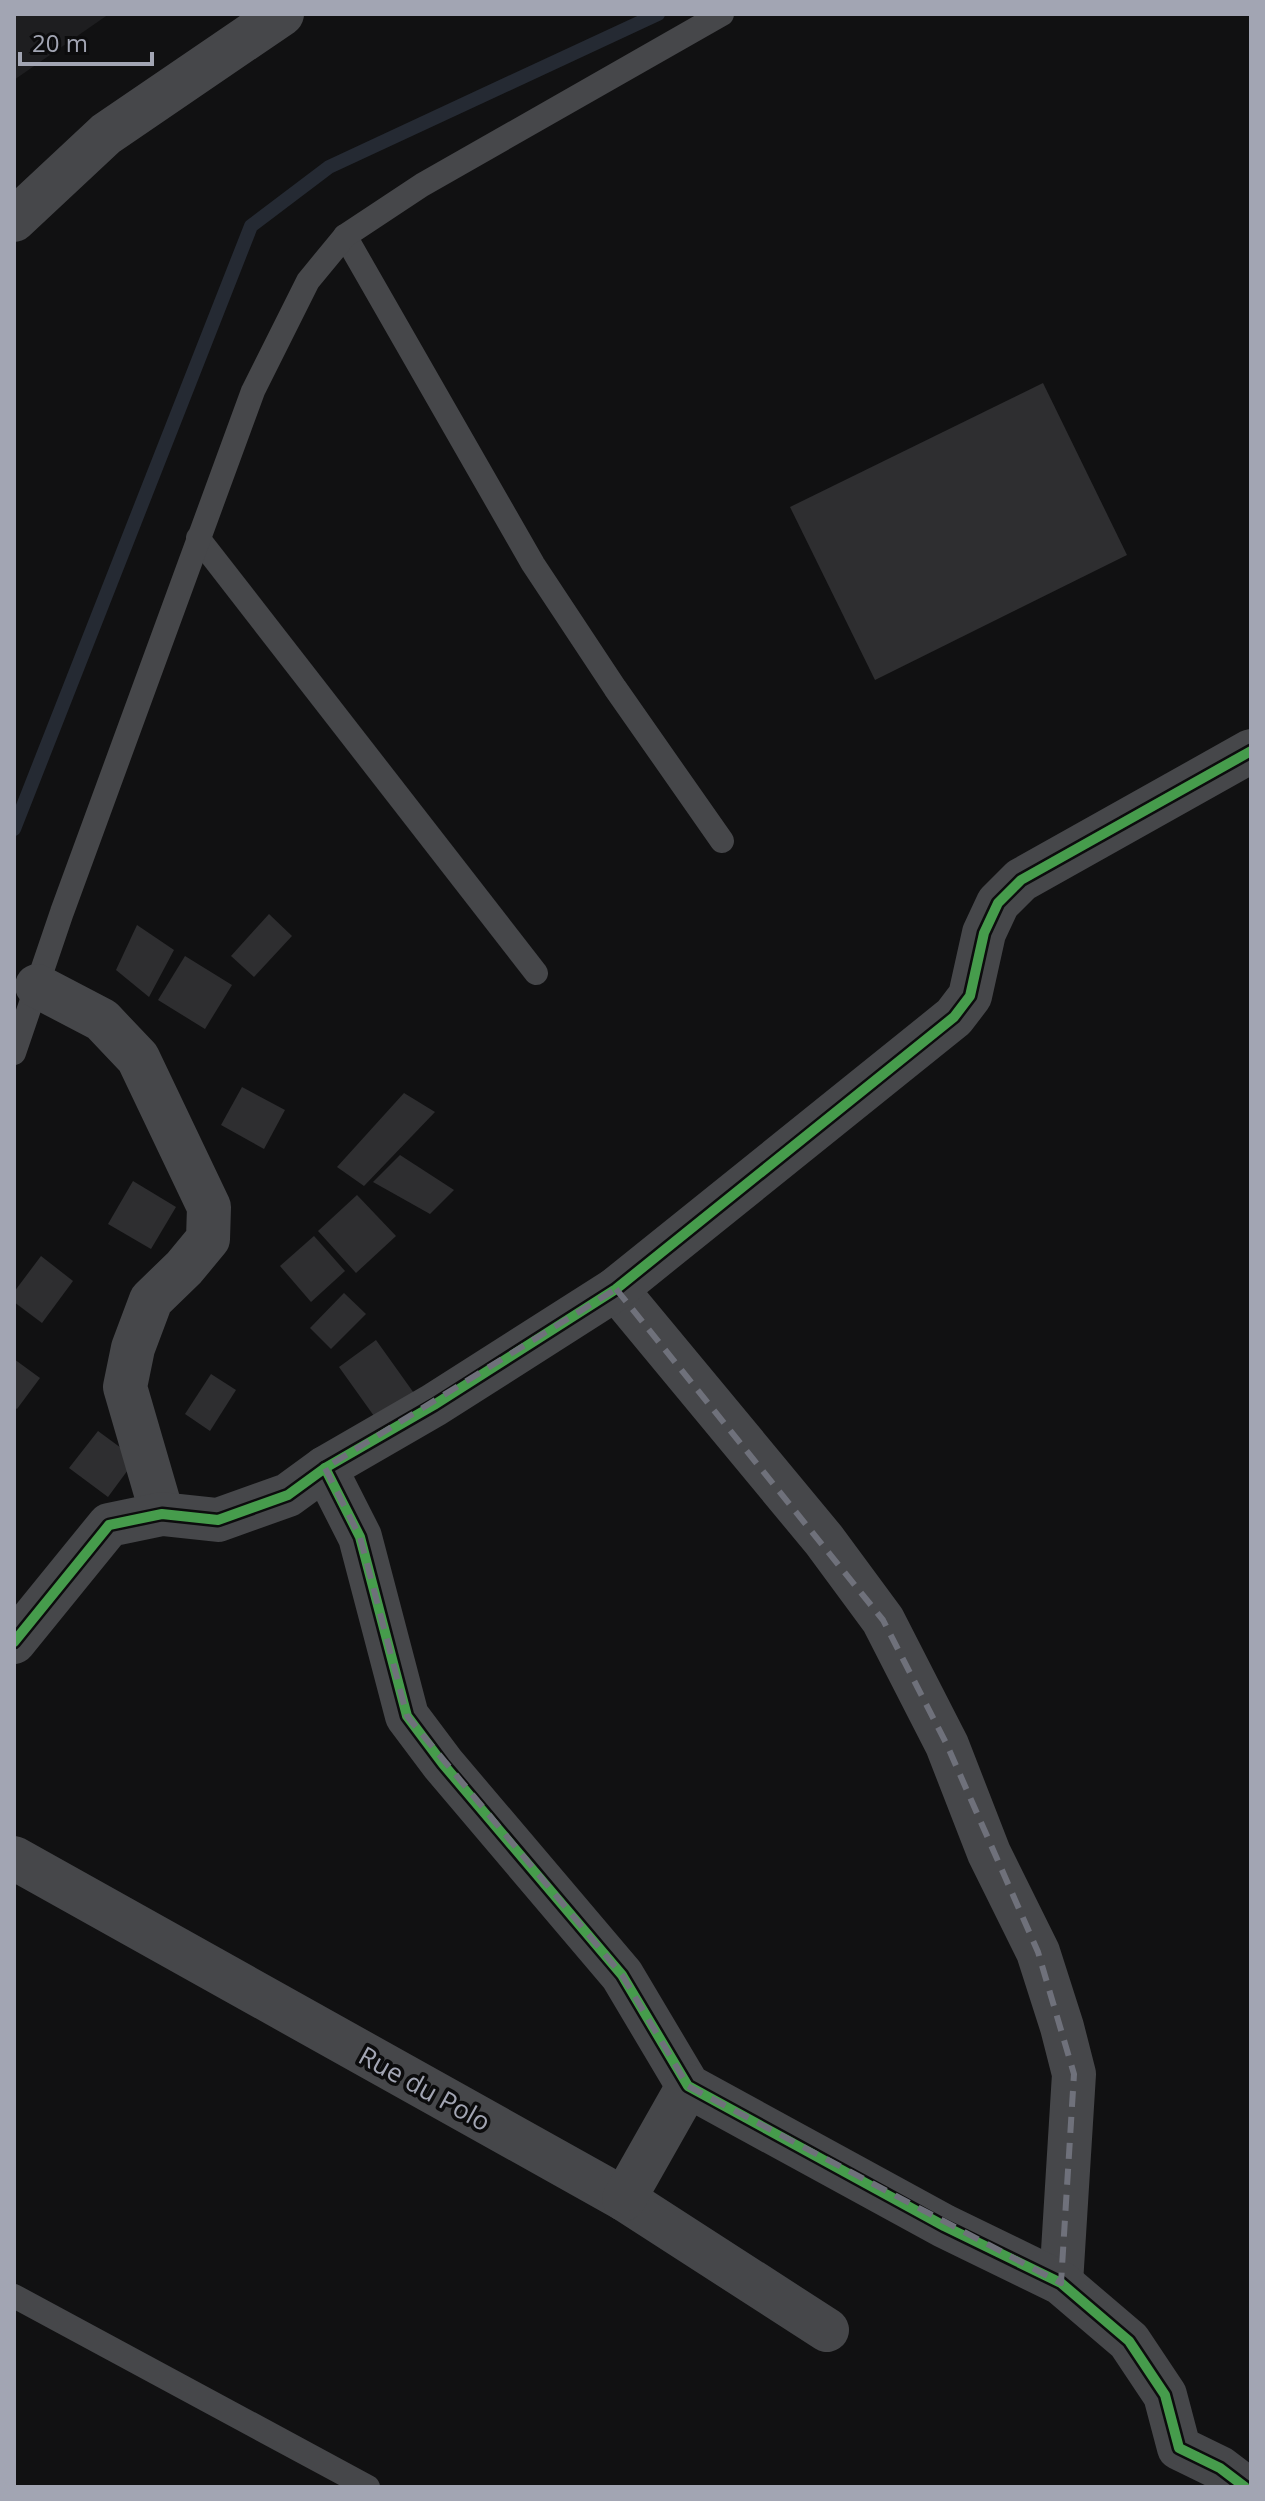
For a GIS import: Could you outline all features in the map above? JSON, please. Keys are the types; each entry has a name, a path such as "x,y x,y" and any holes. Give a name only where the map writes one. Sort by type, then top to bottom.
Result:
{"street":[{"path":"14,220 106,134 282,14"},
{"path":"14,1642 109,1525 162,1514 218,1520 288,1495 325,1468 434,1405 616,1289 954,1017 970,996 984,933 998,903 1021,880 1251,751"},
{"path":"37,986 102,1020 138,1058 209,1207 208,1239 151,1300 133,1348 125,1387 162,1514"},
{"path":"616,1289 824,1540 883,1620 947,1745 989,1853 1038,1952 1074,2074 1061,2283"},
{"path":"325,1468 360,1537 407,1716 443,1764 622,1975 688,2086 944,2226 1061,2283 1129,2341 1165,2395 1179,2448 1220,2468 1245,2487"},
{"name":"Rue du Polo","path":"14,1858 624,2199 827,2330"},
{"path":"624,2199 688,2086"}],"lane":[{"path":"14,1053 253,391 308,281 345,236 422,185 722,14"},
{"path":"345,236 533,564 722,841"},
{"path":"198,538 536,973"},
{"path":"14,2296 368,2487"}],"highlighted area":[{"path":"616,1289 883,1620 947,1745 1038,1952 1074,2074 1061,2283 688,2086 622,1975 407,1716 360,1537 325,1468"}],"shaded area":[{"path":"14,14 109,14 14,80"}],"building":[{"path":"1043,383 1127,555 875,680 790,507"},
{"path":"269,914 292,936 254,977 231,956"},
{"path":"137,925 174,950 149,997 116,970"},
{"path":"185,956 232,985 205,1029 158,1000"},
{"path":"242,1087 285,1110 264,1149 221,1125"},
{"path":"404,1093 435,1112 364,1186 337,1167"},
{"path":"400,1155 454,1190 430,1214 373,1182"},
{"path":"133,1181 176,1207 151,1249 108,1224"},
{"path":"357,1195 396,1236 356,1273 318,1231"},
{"path":"314,1236 345,1271 311,1302 280,1266"},
{"path":"41,1256 73,1281 42,1323 14,1302 14,1292"},
{"path":"344,1293 366,1314 331,1349 310,1328"},
{"path":"376,1340 416,1396 379,1423 339,1367"},
{"path":"14,1359 40,1378 17,1409 14,1407"},
{"path":"211,1374 236,1390 210,1431 185,1414"},
{"path":"98,1431 136,1459 108,1497 69,1468"}],"waterway":[{"path":"14,829 251,226 329,167 658,14"}],"cycle path":[{"path":"14,1642 109,1525 162,1514 218,1520 288,1495 325,1468 434,1405 616,1289 954,1017 970,996 984,933 998,903 1021,880 1251,751"},
{"path":"325,1468 360,1537 407,1716 443,1764 622,1975 688,2086 944,2226 1061,2283 1129,2341 1165,2395 1179,2448 1220,2468 1245,2487"}]}
